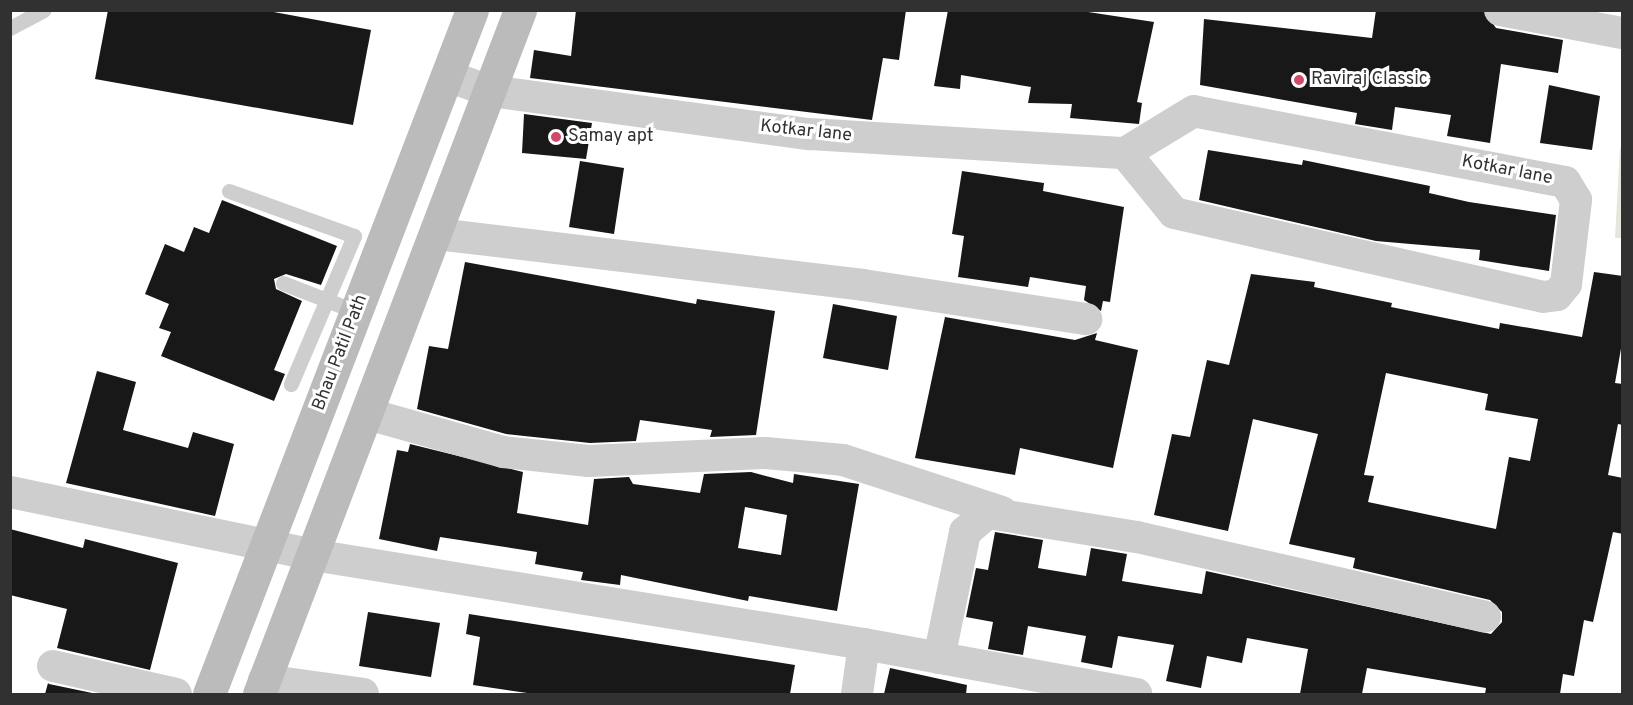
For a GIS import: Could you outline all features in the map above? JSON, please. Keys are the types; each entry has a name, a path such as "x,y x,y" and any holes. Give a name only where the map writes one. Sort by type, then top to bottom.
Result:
{"main road":[{"name":"Bhau Patil Path","path":"209,694 472,10"},
{"path":"261,687 437,234 520,10"}],"street":[{"path":"1500,10 1623,33"},
{"name":"Kotkar lane","path":"447,76 490,91 810,134 1125,153 1194,111 1565,182 1576,200 1566,284 1557,295 1543,297 1174,213 1125,153"},
{"path":"437,234 863,285 1086,319"},
{"path":"368,414 503,452 589,461 755,453 843,460 1002,512 1137,537 1485,617"},
{"path":"10,492 267,547 864,644 1136,694"},
{"path":"939,658 965,532 978,516 1002,512"},
{"path":"858,694 864,644"},
{"path":"53,666 176,694"},
{"path":"261,687 363,694"}],"lane":[{"path":"10,28 44,10"},
{"path":"229,191 354,236 325,299 291,384"},
{"path":"283,283 357,312"}],"shaded area":[{"path":"1620,148 1622,148 1622,238 1615,238"}],"building":[{"path":"108,10 263,10 371,30 353,125 95,79"},
{"path":"576,10 906,10 899,60 883,58 872,120 530,78 534,50 571,56"},
{"path":"948,10 1075,10 1154,22 1137,102 1142,103 1139,124 1070,118 1072,104 1028,103 1031,87 961,75 960,89 934,86"},
{"path":"1376,10 1483,10 1496,28 1563,40 1558,73 1501,64 1490,143 1447,136 1451,115 1395,107 1392,130 1355,124 1357,113 1200,85 1204,19 1372,38"},
{"path":"1549,85 1600,96 1592,150 1540,143"},
{"name":"Samay apt","path":"524,114 592,123 586,159 522,153"},
{"path":"1208,150 1302,165 1303,160 1430,186 1429,193 1469,202 1556,215 1549,271 1479,260 1480,250 1376,241 1199,200"},
{"path":"580,161 624,168 614,234 569,227"},
{"path":"962,171 1044,183 1043,191 1124,207 1110,302 1103,301 1101,311 1084,300 1086,286 1030,277 1028,287 958,277 964,236 952,234"},
{"path":"222,200 337,246 321,285 286,274 274,279 276,289 302,301 274,370 285,374 274,401 161,356 171,332 159,328 169,304 145,294 165,244 184,252 194,227 209,233"},
{"path":"465,262 696,304 697,299 775,311 756,435 710,437 712,430 640,420 636,441 590,443 506,434 417,409 429,346 448,349"},
{"path":"1594,272 1623,276 1623,337 1615,383 1623,384 1623,425 1618,424 1608,475 1623,478 1623,534 1613,532 1593,622 1584,620 1574,676 1563,674 1560,694 1485,694 1486,688 1367,668 1362,694 1300,694 1308,649 1247,638 1242,663 1207,656 1201,688 1166,681 1174,645 1118,636 1112,668 1081,662 1086,636 1028,626 1023,655 988,649 993,622 966,617 976,568 988,570 995,532 1043,540 1038,568 1086,576 1091,548 1127,554 1122,581 1202,594 1206,571 1491,634 1502,622 1502,612 1490,600 1353,568 1355,558 1289,544 1318,434 1253,419 1228,531 1154,515 1172,434 1190,437 1207,360 1229,365 1251,274 1315,282 1314,287 1392,303 1391,307 1499,329 1500,323 1582,337","holes":["1386,373 1488,394 1485,410 1538,419 1530,461 1509,457 1496,529 1368,502 1374,476 1364,475"]},
{"path":"833,304 897,316 888,370 823,358"},
{"path":"945,317 1075,340 1097,333 1095,340 1138,350 1113,468 1020,448 1015,475 915,458"},
{"path":"97,371 136,382 123,430 188,448 193,432 234,444 215,516 66,483"},
{"path":"410,444 523,472 517,513 588,525 594,479 629,477 633,484 700,493 704,474 751,472 793,483 794,474 859,484 837,611 749,596 748,601 621,575 620,585 581,580 583,572 535,564 537,552 440,537 437,551 379,539 397,450 408,452","holes":["745,507 787,515 781,555 738,548"]},
{"path":"10,529 83,548 85,539 178,563 150,670 57,648 67,609 10,595"},
{"path":"368,612 440,623 431,677 359,666"},
{"path":"469,614 795,665 790,694 534,694 473,685 480,637 466,634"},
{"path":"890,668 967,685 966,694 884,694"},
{"path":"49,684 97,694 45,694"}],"place":[{"name":"Raviraj Classic","path":"1299,80"},
{"name":"Samay apt","path":"556,137"}]}
